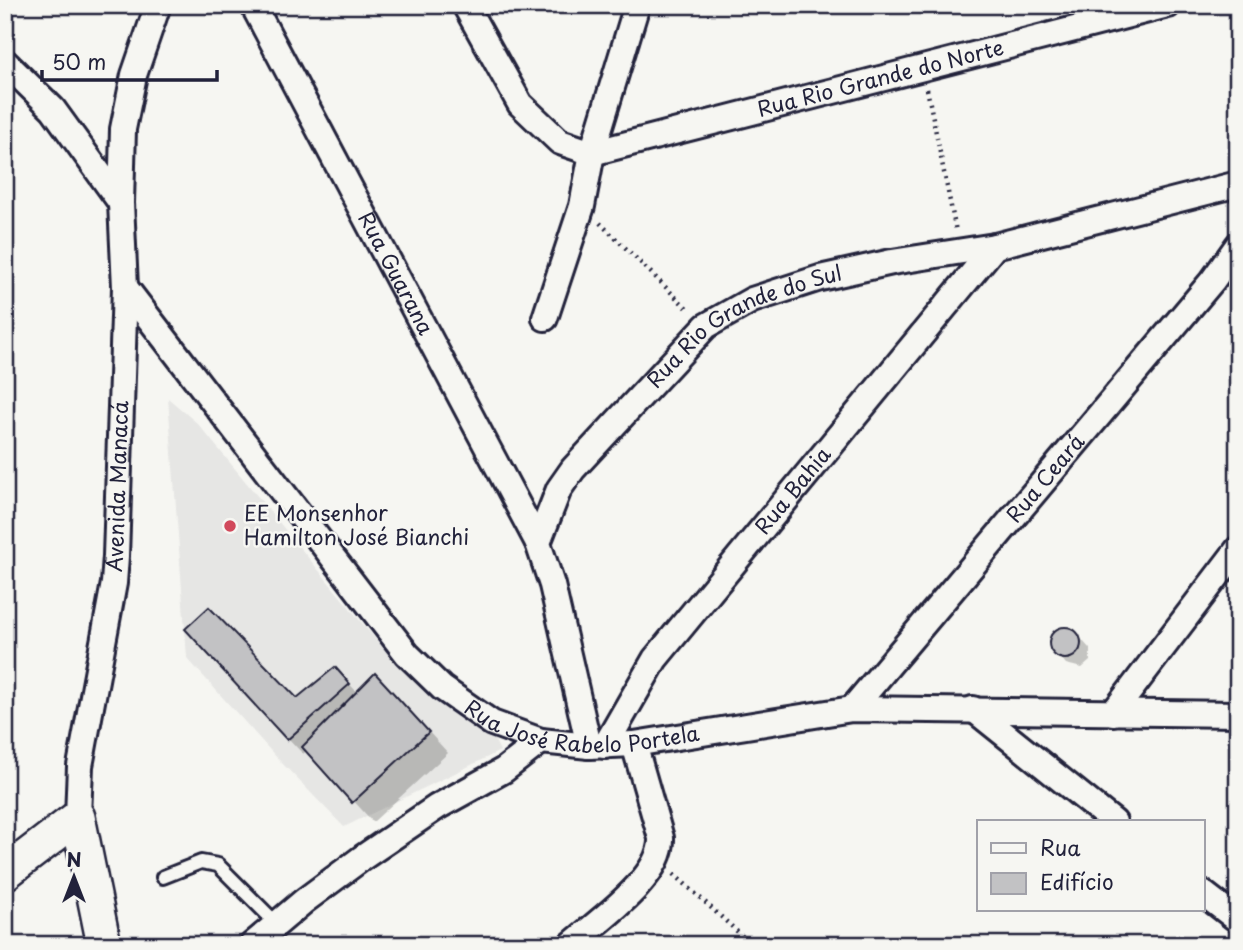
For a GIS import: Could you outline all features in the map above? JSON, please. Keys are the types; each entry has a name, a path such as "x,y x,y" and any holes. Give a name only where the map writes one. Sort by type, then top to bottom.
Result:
{"street":[{"name":"Avenida Manacá","path":"78,817 80,766 114,583 125,287 121,203 123,130 134,75 158,5"},
{"name":"Rua Guarana","path":"253,5 538,543"},
{"path":"465,5 520,104 560,142 592,153"},
{"path":"545,318 582,206 592,153 637,5"},
{"name":"Rua Rio Grande do Norte","path":"592,153 1168,5"},
{"path":"5,62 53,109 121,203"},
{"name":"Rua Rio Grande do Sul","path":"538,543 559,489 573,469 706,326 752,300 820,278 995,246 1238,184"},
{"name":"Rua Ceará","path":"852,709 1213,280 1238,245"},
{"name":"Rua Bahia","path":"597,746 655,659 995,246"},
{"name":"Rua José Rabelo Portela","path":"125,287 407,654 442,688 492,723 541,741 597,746 634,744 852,709 1238,714"},
{"path":"538,543 597,746"},
{"path":"1113,713 1238,549"},
{"path":"972,709 1111,820"},
{"path":"252,945 276,923 362,858 437,807 505,770 541,741"},
{"path":"571,945 641,882 658,860 661,838 634,744"},
{"path":"5,873 78,817 104,945"},
{"path":"1204,894 1238,920"}],"lane":[{"path":"163,877 201,862 218,865 276,923"}],"path":[{"path":"922,68 960,251"},
{"path":"582,206 706,326"},
{"path":"658,860 752,945"}],"shaded area":[{"name":"EE Monsenhor Hamilton José Bianchi","path":"168,398 198,424 377,641 432,693 491,733 500,751 344,827 279,760 187,658"}],"building":[{"path":"209,607 297,698 335,667 350,684 287,740 185,629"},
{"path":"1065,627 1076,632 1081,643 1076,654 1065,659 1054,654 1049,643 1054,632"},
{"path":"375,673 429,732 352,803 302,747"}],"place":[{"name":"EE Monsenhor Hamilton José Bianchi","path":"230,526"}]}
